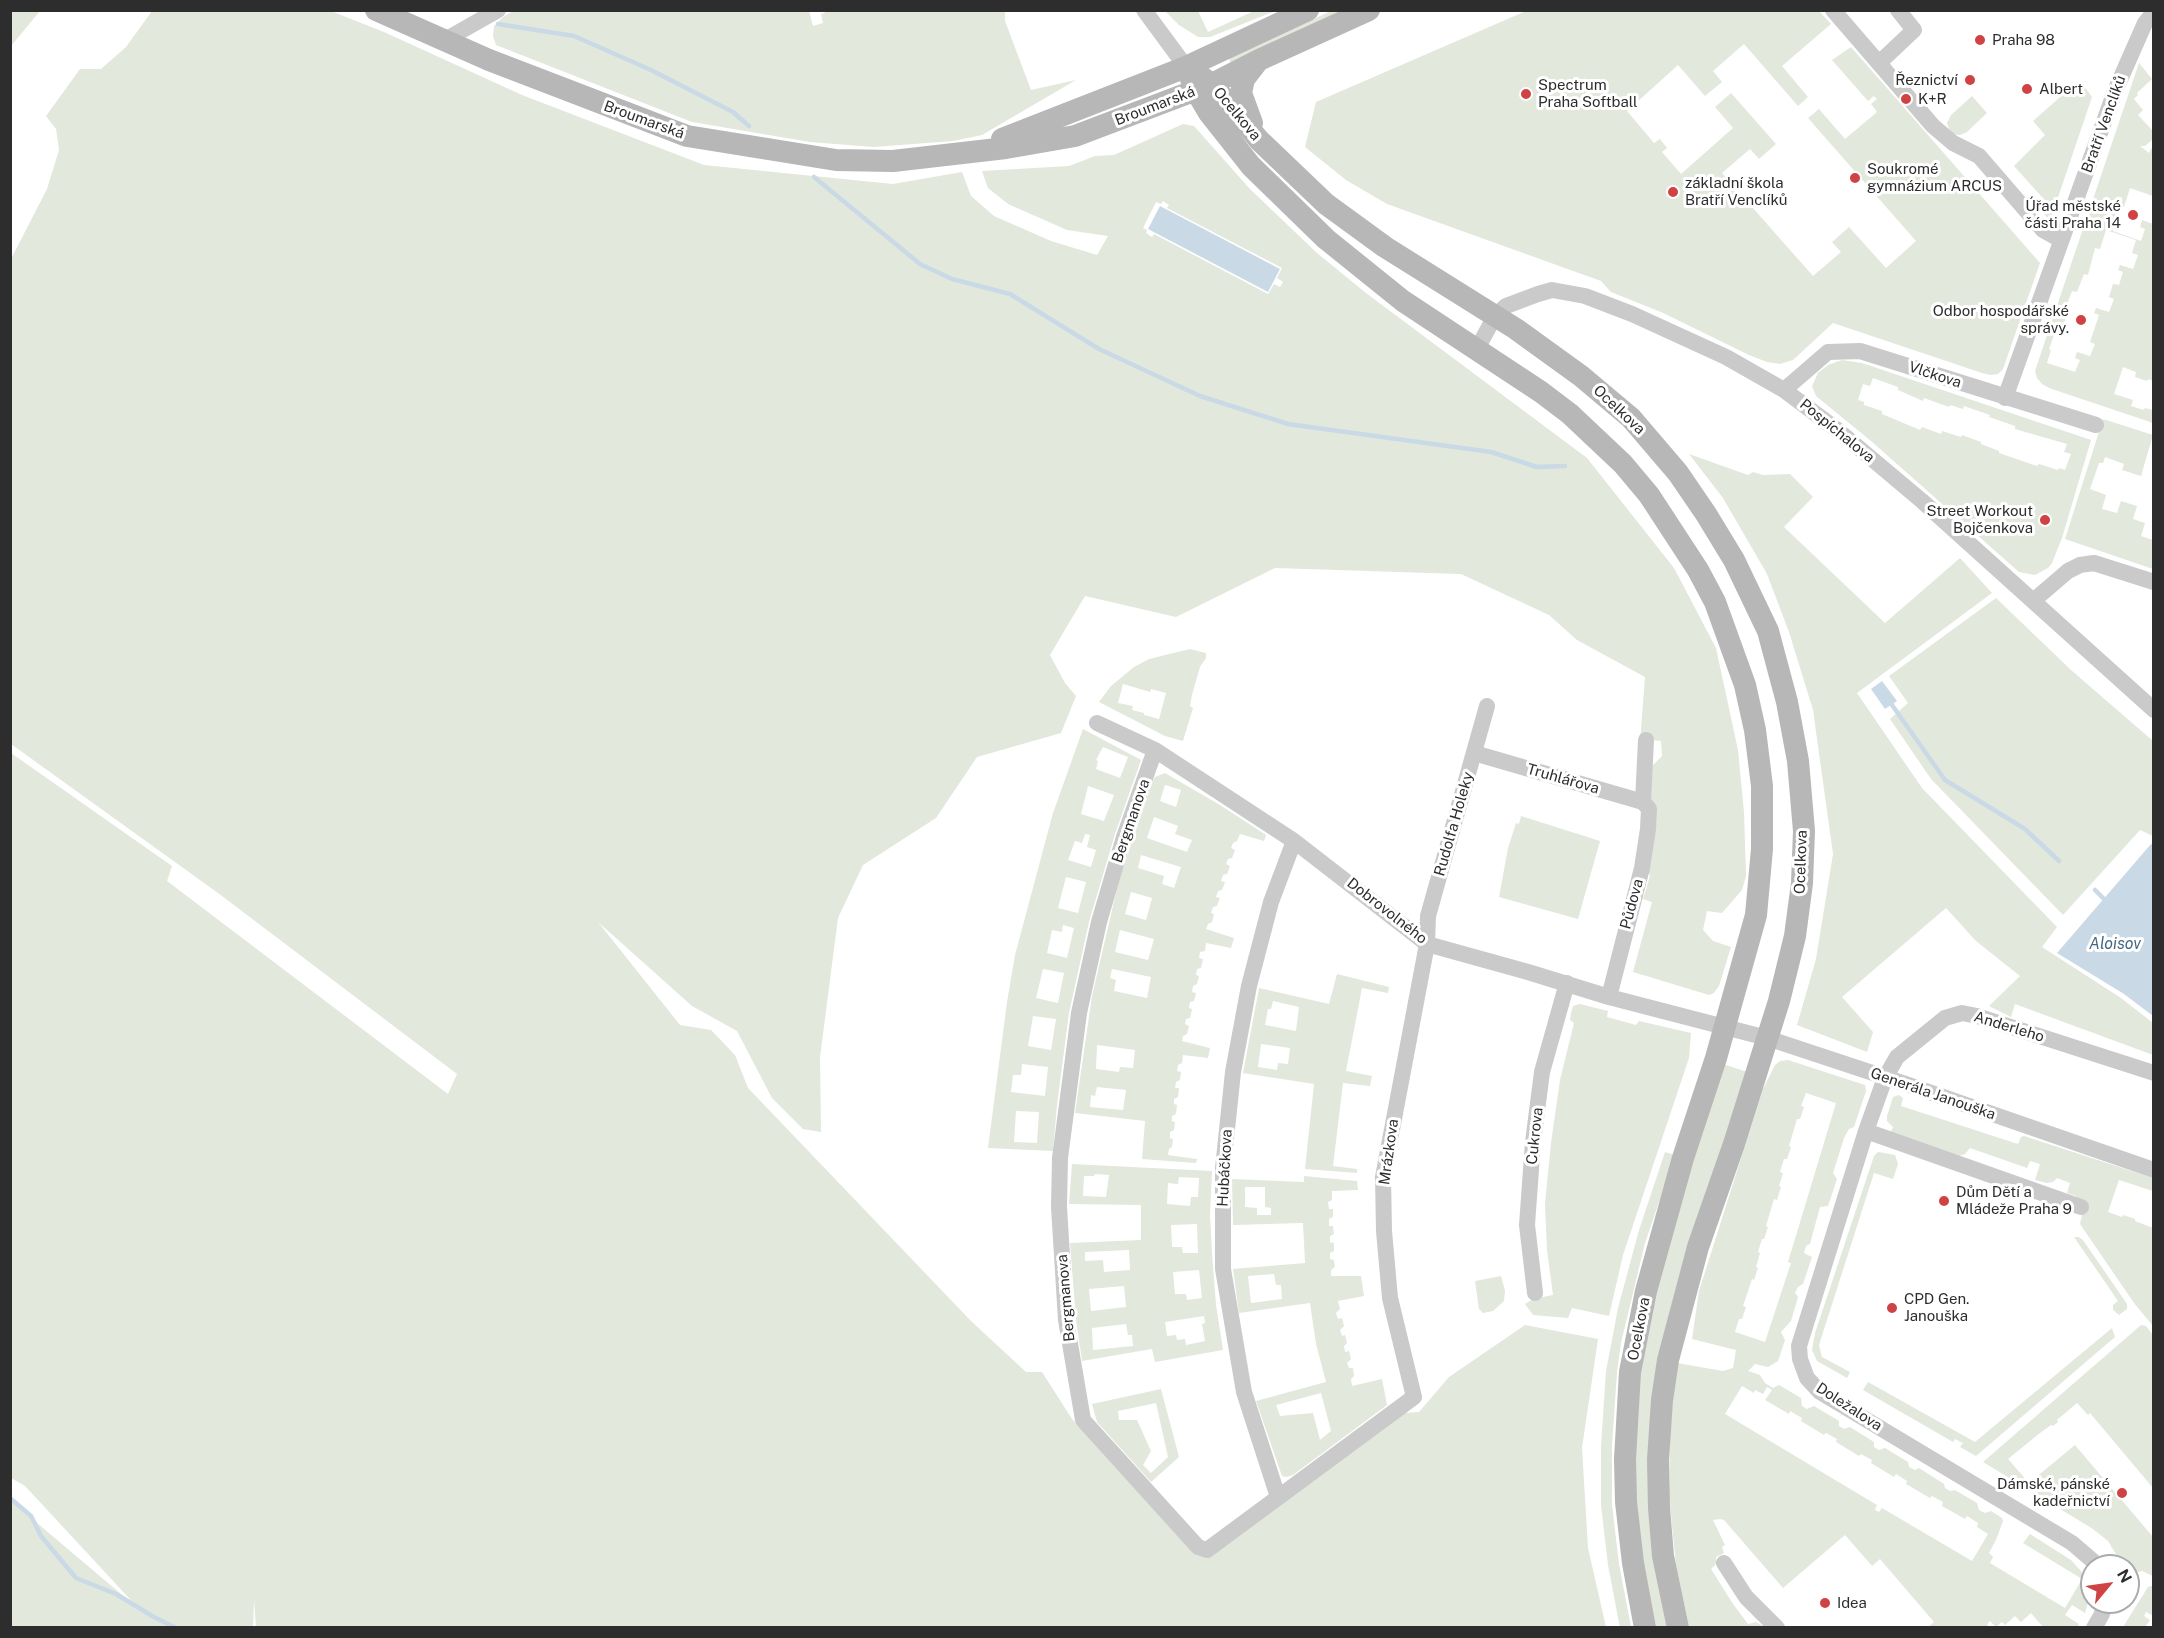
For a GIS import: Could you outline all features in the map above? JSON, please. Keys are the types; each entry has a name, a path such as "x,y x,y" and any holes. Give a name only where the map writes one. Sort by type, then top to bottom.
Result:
{"street":[{"name":"Broumarská","path":"376,10 511,69 687,136 837,160 893,161 964,154 1075,136 1204,88 1259,60 1369,10"},
{"path":"445,40 498,10"},
{"path":"1144,10 1186,67"},
{"name":"Broumarská","path":"964,154 1186,67 1308,10"},
{"path":"1833,10 1933,126 1953,143 1978,156 2043,230 2061,240"},
{"path":"1879,63 1914,30 1898,10"},
{"name":"Bratří Venclíků","path":"2005,398 2113,98 2145,22 2154,12"},
{"path":"1259,60 1244,79 1241,93 1259,141"},
{"name":"Ocelkova","path":"1186,67 1204,88 1326,204 1385,247 1495,316 1581,376 1615,403 1645,433 1678,473 1706,514 1734,560 1768,631 1787,702 1798,761 1804,831 1802,883 1795,936 1779,1001 1734,1144 1698,1246 1668,1360 1658,1460 1659,1508 1663,1556 1678,1628"},
{"name":"Ocelkova","path":"1204,88 1209,113 1251,166 1326,239 1403,301 1541,392 1570,414 1636,480 1662,513 1698,570 1715,602 1732,643 1745,685 1755,730 1762,786 1762,849 1756,915 1718,1025 1637,1330 1630,1372 1624,1459 1626,1502 1633,1563 1645,1628"},
{"name":"Pospíchalova","path":"1495,316 1506,306 1552,290 1585,296 1677,333 1726,357 1784,390 1840,432 1922,501 2154,710"},
{"path":"1477,349 1495,316"},
{"name":"Vlčkova","path":"1784,390 1828,352 1860,351 2097,426"},
{"path":"2033,601 2080,565 2094,563 2154,582"},
{"name":"Rudolfa Holeky","path":"1427,944 1428,916 1487,706"},
{"name":"Dobrovolného","path":"1097,723 1155,750 1294,841 1427,944 1609,997 1718,1025"},
{"name":"Půdova","path":"1609,997 1642,868 1646,806 1646,740"},
{"name":"Bergmanova","path":"1155,750 1124,837 1099,922 1079,1013 1060,1158 1059,1207 1066,1320 1083,1420 1198,1547 1207,1550 1414,1397"},
{"name":"Truhlářova","path":"1474,753 1646,806"},
{"name":"Hubáčkova","path":"1278,1497 1244,1392 1223,1269 1223,1168 1233,1072 1249,986 1271,902 1294,841"},
{"name":"Mrázkova","path":"1414,1397 1390,1298 1384,1231 1383,1177 1427,944"},
{"name":"Cukrova","path":"1535,1293 1527,1225 1533,1142 1542,1072 1567,984"},
{"name":"Anderleho","path":"1885,1077 1897,1057 1945,1018 1962,1013 2154,1073"},
{"name":"Generála Janouška","path":"1718,1025 1767,1038 1885,1077 2154,1170"},
{"name":"Doležalova","path":"1885,1077 1799,1346 1800,1359 1807,1378 1820,1392 2072,1543 2085,1554"},
{"path":"1866,1131 2082,1208"},
{"path":"1724,1563 1746,1597 1777,1628"},
{"path":"2094,1628 2102,1614"}],"shaded area":[{"path":"515,10 809,11 813,26 823,23 821,14 825,13 824,11 1005,11 1005,21 1031,90 1076,80 982,135 953,141 874,147 810,142 692,122 496,45 493,36 494,26"},
{"path":"12,11 40,11 11,46 11,13"},
{"path":"152,11 331,11 384,32 522,95 704,165 893,184 962,172 971,196 994,216 1051,241 1097,255 1108,236 1067,230 1008,204 988,188 982,171 1069,166 1095,156 1114,155 1183,124 1194,126 1250,189 1317,253 1366,293 1587,458 1674,568 1716,648 1738,750 1744,812 1746,876 1742,890 1722,913 1707,911 1703,930 1713,941 1731,947 1719,986 1714,993 1709,995 1633,972 1652,902 1643,899 1650,876 1646,866 1651,803 1649,776 1653,765 1662,756 1661,741 1640,742 1645,677 1577,640 1549,615 1461,574 1275,568 1176,617 1085,596 1050,655 1065,683 1076,696 1061,733 977,757 936,818 863,865 838,918 820,1057 821,1132 803,1129 772,1098 737,1031 692,1006 598,922 680,1025 711,1030 735,1055 748,1088 971,1321 1026,1372 1042,1372 1072,1419 1199,1556 1218,1551 1402,1413 1419,1412 1449,1377 1525,1325 1598,1339 1582,1448 1588,1548 1606,1627 256,1628 254,1599 253,1627 11,1627 11,1501 140,1610 25,1486 11,1478 11,753 172,866 167,881 448,1094 457,1074 218,893 11,744 11,259 47,189 59,150 56,129 46,116 80,69 101,69 126,47","holes":["1163,201 1169,205 1167,208 1282,268 1277,278 1283,282 1280,287 1274,284 1268,294 1154,234 1152,237 1146,233 1147,230 1143,228 1156,202 1161,204"]},
{"path":"1165,11 1198,11 1208,32 1254,11 1275,11 1210,37 1198,37 1179,25"},
{"path":"1331,11 1349,11 1231,64 1229,58"},
{"name":"základní škola Bratří Venclíků","path":"1526,11 1819,11 1831,24 1782,66 1808,97 1798,106 1744,44 1713,71 1722,82 1705,96 1678,65 1627,111 1654,143 1660,139 1667,148 1662,152 1681,174 1733,128 1715,107 1731,93 1776,144 1759,159 1750,149 1722,173 1813,276 1841,252 1832,242 1849,227 1886,268 1916,241 1808,118 1819,109 1845,139 1877,112 1871,104 1877,99 1874,96 1868,101 1832,60 1851,47 2040,263 2003,369 1998,374 1982,373 1833,323 1793,360 1780,364 1767,362 1661,312 1611,292 1601,281 1387,204 1346,180 1305,147 1316,102"},
{"path":"2139,63 2152,79 2134,99 2143,110 2138,115 2153,131 2153,139 2145,146 2140,146 2149,153 2153,146 2153,196 2130,188 2124,207 2118,206 2113,231 2141,241 2145,229 2140,227 2142,220 2153,224 2153,381 2135,377 2136,372 2123,367 2114,394 2133,400 2131,406 2153,410 2153,423 2049,388 2037,378 2035,371","holes":["2106,230 2136,240 2132,253 2138,255 2133,269 2120,265 2118,270 2123,272 2119,285 2113,284 2109,297 2114,299 2109,312 2096,308 2094,313 2099,315 2090,342 2095,344 2090,356 2077,352 2075,358 2080,360 2075,372 2047,363 2054,335 2059,337 2070,306 2067,304 2072,291 2077,292 2084,274 2088,275 2095,248 2100,249"]},
{"path":"2081,82 2092,97 2050,221 2044,214 2050,206 2014,166 2045,135 2033,121 2076,83"},
{"path":"1972,96 1987,113 1967,132 1960,135 1953,134 1947,123 1951,115"},
{"path":"1842,360 1862,363 2091,440 2062,538 2048,568 2035,575 2019,572 1871,441 1816,396 1812,386 1818,373 1828,365","holes":["1873,378 1898,387 1898,390 1923,401 1924,398 1949,407 1950,405 1963,409 1964,406 2015,426 2015,429 2067,444 2064,452 2071,454 2065,470 2039,464 2037,466 1999,453 1981,442 1962,435 1961,437 1942,431 1941,434 1922,427 1920,430 1882,414 1882,411 1864,405 1864,402 1858,400 1863,384 1870,386"]},
{"path":"2103,419 2153,435 2141,476 2122,470 2124,464 2105,457 2103,463 2099,463 2090,489 2106,495 2102,509 2117,513 2121,501 2137,506 2133,519 2145,523 2141,536 2153,540 2153,569 2065,539"},
{"path":"1689,454 1748,475 1753,472 1763,475 1790,474 1813,497 1784,527 1885,623 1960,558 1992,593 1857,693 1922,788 2057,927 2042,947 2121,998 2153,1023 2153,1055 2015,1004 2011,1017 1989,1006 2020,976 1976,941 1946,908 1842,997 1873,1032 1867,1052 1797,1025 1816,959 1833,854 1813,710 1789,632 1767,574 1723,498"},
{"path":"1996,598 2071,670 2153,741 2153,836 2140,830 2063,915 1931,779 1890,719 1908,703 1889,676"},
{"path":"1190,649 1206,653 1192,695 1190,706 1193,708 1183,741 1165,736 1099,702 1111,686 1134,667 1149,659","holes":["1123,684 1150,692 1151,689 1166,693 1159,719 1132,710 1133,706 1118,703"]},
{"path":"1083,729 1141,760 1115,834 1089,922 1069,1013 1053,1151 988,1148 1015,955 1053,813","holes":["1103,747 1128,757 1120,778 1096,769 1098,761 1096,760","1088,786 1114,795 1104,821 1081,814","1085,834 1090,835 1087,847 1096,850 1091,867 1068,860 1075,841 1082,843","1066,877 1086,882 1078,913 1058,908","1063,925 1074,928 1067,958 1047,953 1052,930 1062,932","1043,969 1064,973 1058,1003 1036,998","1033,1016 1056,1019 1051,1050 1028,1046","1022,1064 1048,1067 1045,1096 1011,1092 1013,1075 1021,1075","1016,1111 1039,1112 1037,1143 1014,1142"]},
{"path":"1165,773 1266,835 1264,841 1240,834 1231,848 1235,850 1232,858 1228,859 1226,864 1230,866 1227,874 1223,875 1221,881 1225,882 1216,897 1220,898 1217,906 1213,907 1212,922 1206,929 1234,938 1231,948 1206,943 1205,951 1200,952 1199,958 1203,959 1201,968 1197,969 1196,975 1199,976 1192,992 1196,993 1194,1001 1190,1002 1189,1008 1192,1009 1190,1018 1186,1019 1185,1024 1189,1026 1182,1041 1210,1048 1208,1058 1183,1055 1182,1063 1178,1065 1177,1071 1181,1072 1180,1080 1176,1082 1175,1088 1179,1088 1178,1097 1174,1099 1174,1104 1177,1105 1176,1114 1172,1116 1172,1121 1175,1122 1174,1130 1170,1132 1170,1138 1173,1139 1168,1155 1197,1159 1196,1163 1142,1159 1145,1121 1075,1113 1092,996 1119,880 1155,777","holes":["1165,785 1181,790 1176,807 1160,801","1154,817 1178,826 1175,834 1192,840 1187,852 1147,838","1141,855 1181,867 1174,888 1162,884 1164,876 1138,868","1131,892 1152,898 1146,920 1125,914","1120,930 1154,939 1148,960 1115,952","1112,969 1151,977 1147,998 1114,991 1116,980 1110,978","1097,1045 1135,1050 1133,1068 1120,1067 1119,1072 1096,1069","1097,1087 1126,1090 1123,1110 1090,1107 1091,1095 1095,1096"]},
{"path":"1521,816 1600,841 1578,919 1499,897 1508,848 1516,823 1519,824"},
{"path":"1337,974 1389,987 1388,993 1362,988 1346,1071 1372,1076 1370,1086 1343,1083 1333,1166 1357,1169 1357,1173 1305,1169 1314,1084 1243,1073 1259,988 1329,1004","holes":["1273,1001 1299,1007 1296,1031 1265,1025 1268,1009 1271,1009","1261,1044 1290,1048 1288,1064 1278,1063 1277,1070 1258,1067"]},
{"path":"1580,1004 1608,1011 1607,1017 1636,1025 1639,1021 1691,1033 1689,1058 1623,1255 1609,1316 1572,1308 1568,1318 1533,1315 1525,1304 1533,1299 1553,1295 1547,1250 1545,1204 1560,1080 1574,1023 1570,1020 1571,1013 1573,1006"},
{"path":"1788,1060 1865,1085 1866,1091 1854,1127 1849,1129 1844,1138 1833,1173 1837,1179 1828,1206 1820,1207 1810,1244 1806,1246 1804,1253 1812,1257 1803,1284 1795,1293 1798,1297 1791,1321 1781,1332 1785,1340 1778,1361 1768,1367 1755,1364 1748,1371 1760,1375 1765,1383 1773,1388 1779,1385 1801,1398 1802,1406 1807,1409 1814,1406 1839,1421 1839,1426 1844,1429 1850,1427 1874,1442 1874,1447 1879,1450 1885,1448 1908,1462 1909,1467 1915,1470 1919,1468 1944,1484 1945,1488 1950,1491 1955,1490 1977,1503 1979,1510 1985,1513 1991,1511 2002,1518 1996,1540 1989,1553 1993,1557 1990,1563 2065,1608 2080,1582 2080,1610 2072,1605 2065,1615 2079,1624 2077,1628 2043,1627 2031,1613 2021,1622 2015,1616 2005,1625 2002,1622 1996,1627 1990,1621 1987,1624 1989,1627 1928,1627 1934,1622 1880,1559 1872,1566 1845,1535 1783,1588 1724,1520 1720,1519 1713,1520 1725,1545 1722,1547 1724,1553 1716,1557 1717,1563 1711,1569 1748,1624 1756,1622 1765,1627 1689,1627 1676,1565 1669,1496 1670,1423 1677,1363 1723,1371 1733,1368 1736,1350 1692,1339 1699,1291 1763,1089 1775,1065 1780,1061","holes":["1806,1093 1836,1103 1788,1262 1791,1263 1765,1342 1735,1332 1739,1319 1742,1319 1746,1307 1743,1306 1758,1268 1756,1267 1760,1253 1758,1252 1768,1227 1766,1226 1774,1199 1777,1200 1781,1187 1779,1186 1783,1173 1780,1172 1791,1147 1789,1146 1797,1119 1800,1119 1804,1107 1801,1106","1742,1386 1754,1393 1755,1390 1763,1394 1767,1387 1772,1390 1765,1400 1789,1414 1790,1411 1802,1418 1801,1421 1824,1435 1826,1433 1837,1439 1836,1442 1859,1456 1861,1454 1872,1460 1871,1463 1894,1477 1896,1474 1907,1481 1906,1484 1930,1498 1932,1496 1943,1502 1942,1506 1965,1519 1967,1516 1978,1523 1977,1527 1988,1534 1972,1561 1882,1508 1879,1512 1875,1510 1877,1505 1725,1414"]},
{"path":"1723,1064 1747,1072 1662,1358 1674,1627 1648,1628 1628,1447 1649,1296"},
{"path":"1899,1095 1903,1098 1901,1106 2018,1144 2024,1136 2153,1178 2153,1191 2119,1180 2108,1212 2135,1219 2153,1228 2153,1326 2134,1303 2080,1224 2082,1215 2072,1210 2076,1196 2067,1193 2070,1183 2057,1178 2047,1183 2035,1180 2040,1164 2030,1161 2027,1168 1970,1148 1965,1154 1959,1156 1890,1133 1893,1127 1887,1121 1887,1116 1893,1097"},
{"path":"1665,1152 1675,1155 1645,1243 1621,1343 1617,1372 1612,1446 1612,1505 1619,1564 1631,1627 1620,1628 1608,1565 1601,1505 1601,1446 1606,1371 1618,1308 1639,1230"},
{"path":"1878,1152 1895,1155 1898,1164 1893,1179 1874,1173 1819,1345 1822,1357 1850,1372 1847,1378 1817,1361 1812,1350 1815,1333 1874,1156"},
{"path":"1072,1164 1212,1171 1210,1215 1212,1253 1216,1305 1223,1350 1155,1362 1152,1349 1082,1361 1076,1320 1070,1243 1141,1240 1141,1205 1069,1204","holes":["1109,1175 1106,1197 1083,1196 1084,1176","1179,1177 1199,1178 1198,1197 1191,1197 1190,1206 1167,1204 1168,1183 1178,1184","1197,1224 1198,1253 1183,1253 1182,1247 1172,1247 1171,1225","1129,1250 1130,1270 1104,1272 1103,1260 1085,1261 1085,1252","1199,1270 1202,1298 1187,1300 1186,1294 1175,1294 1173,1272","1124,1286 1126,1307 1091,1311 1089,1289","1204,1316 1205,1323 1202,1324 1205,1341 1186,1345 1185,1339 1177,1340 1176,1335 1167,1336 1165,1322","1126,1324 1128,1335 1132,1335 1133,1346 1093,1350 1092,1328"]},
{"path":"1304,1176 1357,1181 1358,1190 1332,1191 1332,1200 1328,1202 1329,1209 1333,1209 1333,1217 1329,1219 1329,1226 1333,1226 1334,1234 1330,1236 1330,1242 1334,1243 1334,1251 1330,1253 1330,1259 1334,1260 1335,1267 1331,1270 1331,1276 1361,1276 1364,1296 1338,1301 1340,1309 1336,1313 1338,1319 1342,1318 1344,1326 1340,1330 1342,1336 1345,1335 1347,1343 1344,1346 1345,1352 1349,1351 1351,1359 1347,1363 1349,1368 1353,1368 1352,1386 1382,1379 1387,1405 1293,1475 1286,1477 1282,1476 1256,1401 1326,1382 1316,1344 1310,1303 1239,1313 1233,1269 1305,1263 1303,1223 1233,1225 1232,1179 1304,1182","holes":["1245,1187 1265,1187 1265,1207 1271,1208 1271,1215 1257,1215 1257,1208 1245,1207","1274,1274 1276,1285 1281,1285 1282,1299 1251,1303 1248,1276","1321,1393 1331,1431 1320,1440 1313,1413 1280,1416 1276,1405"]},
{"path":"2074,1237 2079,1237 2127,1304 2127,1309 2119,1315 2113,1310 2113,1305 2118,1301"},
{"path":"1501,1276 1505,1291 1504,1301 1493,1311 1483,1313 1479,1309 1475,1281"},
{"path":"2141,1325 2146,1326 2153,1335 2153,1488 2090,1413 2088,1415 2077,1403 2057,1420 2058,1422 2040,1433 2008,1459 2029,1483 2075,1445 2153,1537 2153,1576 2140,1571 2140,1554 2116,1554 2108,1541 2093,1529 1983,1462"},
{"path":"2112,1328 2115,1337 1976,1456 1960,1447 1963,1443 1955,1439 1953,1442 1863,1390 1868,1382 1975,1442"},
{"path":"1161,1389 1179,1457 1151,1482 1097,1422 1092,1404","holes":["1156,1403 1168,1457 1151,1473 1143,1465 1151,1451 1137,1420 1119,1420 1118,1411"]},
{"path":"2030,1534 2071,1560 2080,1570 2080,1578 2023,1543"},
{"path":"2153,1586 2153,1614 2146,1612 2144,1616 2150,1620 2145,1627 2123,1627 2131,1614 2140,1614 2140,1600 2148,1587"}],"water":[{"path":"1160,206 1280,269 1268,292 1148,229"},
{"path":"1882,681 1897,701 1885,709 1871,689"},
{"name":"Aloisov","path":"2151,844 2154,845 2153,1016 2124,994 2057,953"}],"waterway":[{"path":"498,24 574,36 651,70 733,112 749,126"},
{"path":"814,177 920,264 952,279 1010,294 1099,349 1200,396 1288,424 1491,452 1537,467 1565,466"},
{"path":"1892,705 1945,780 2025,829 2059,861"},
{"path":"2095,890 2104,899"},
{"path":"10,1498 31,1516 41,1536 76,1578 116,1594 176,1628"}],"place":[{"name":"Praha 98","path":"1980,40"},
{"name":"Řeznictví","path":"1970,80"},
{"name":"Albert","path":"2027,89"},
{"name":"Spectrum Praha Softball","path":"1526,94"},
{"name":"K+R","path":"1906,99"},
{"name":"Soukromé gymnázium ARCUS","path":"1855,178"},
{"name":"základní škola Bratří Venclíků","path":"1673,192"},
{"name":"Úřad městské části Praha 14","path":"2133,215"},
{"name":"Odbor hospodářské správy.","path":"2081,320"},
{"name":"Street Workout Bojčenkova","path":"2045,520"},
{"name":"Dům Dětí a Mládeže Praha 9","path":"1944,1201"},
{"name":"CPD Gen. Janouška","path":"1892,1308"},
{"name":"Dámské, pánské kadeřnictví","path":"2122,1493"},
{"name":"Idea","path":"1825,1603"}]}
